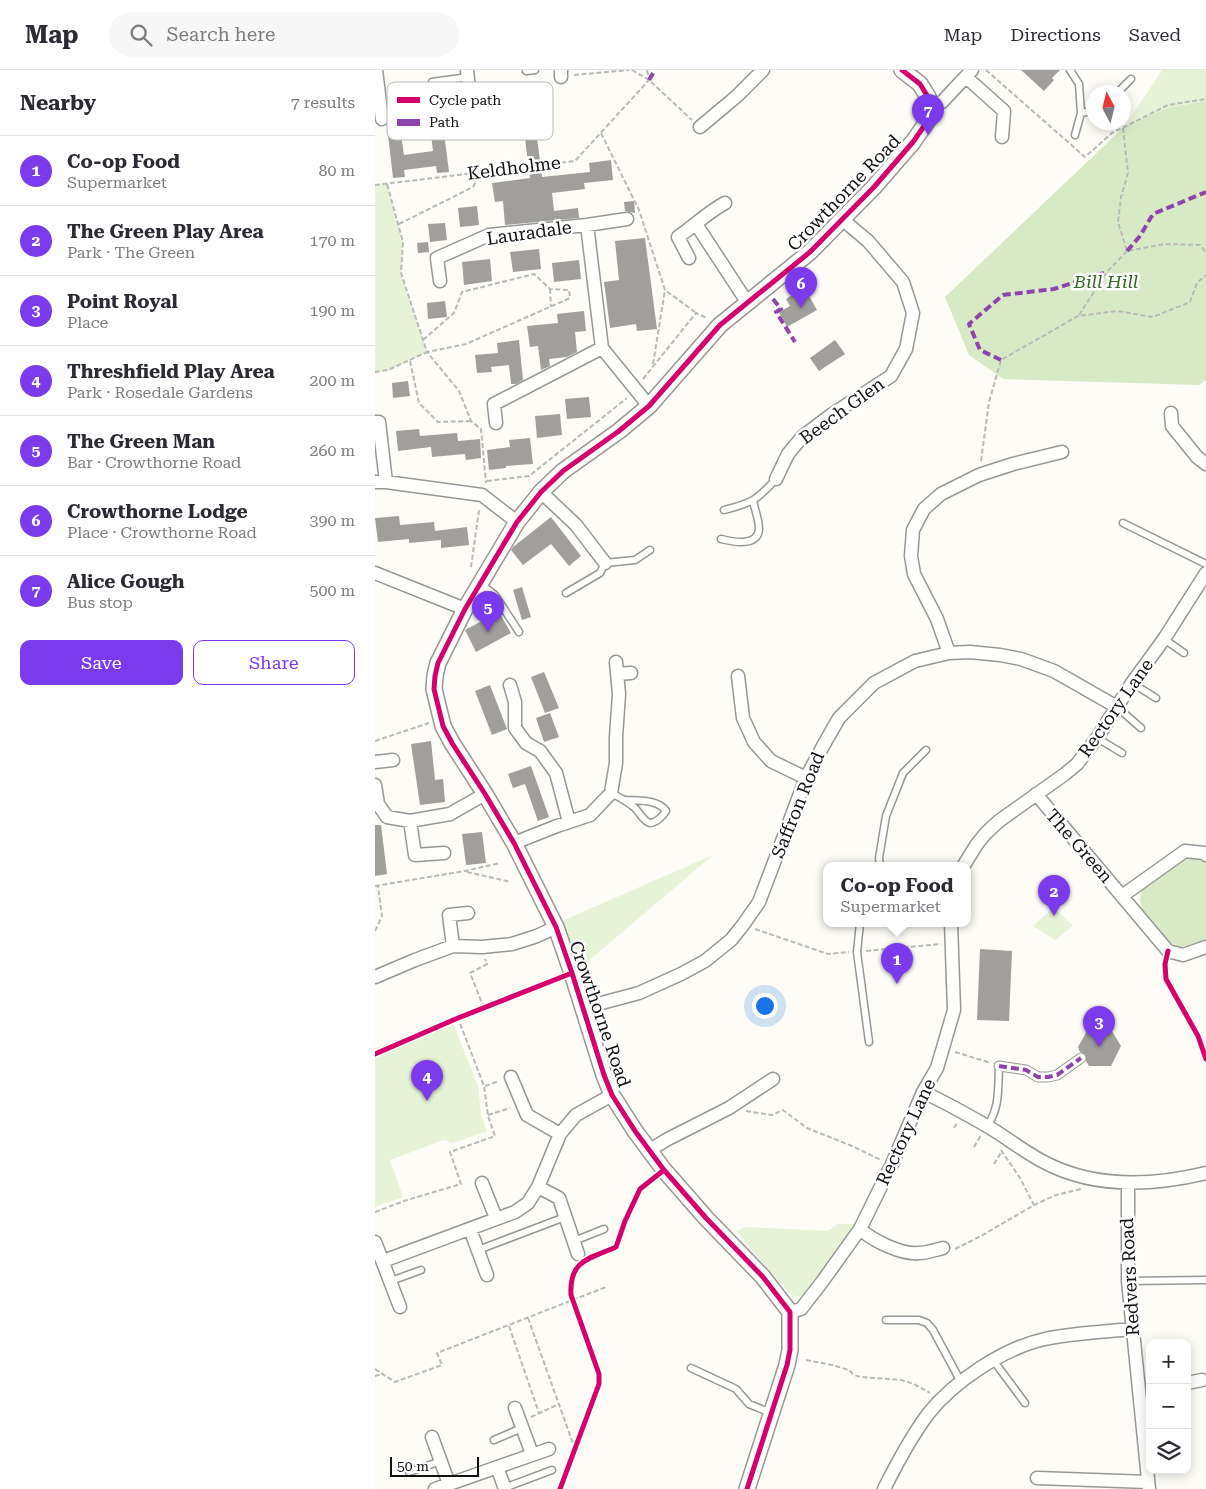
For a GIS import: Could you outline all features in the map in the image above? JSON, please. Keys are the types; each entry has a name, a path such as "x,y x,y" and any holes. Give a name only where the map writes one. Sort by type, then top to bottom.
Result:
{"street":[{"path":"376,70 376,87 382,119"},
{"path":"699,127 737,96 763,70"},
{"path":"902,70 920,84 931,106 942,102 969,73 1004,111 1002,136"},
{"name":"Crowthorne Road","path":"790,1312 763,1277 706,1218 664,1170 635,1131 612,1095 603,1076 572,973 555,927 514,843 443,726 434,689 438,663 465,609 517,522 541,492 563,471 619,431 649,406 720,325 809,252 843,220 913,142 931,116 931,106"},
{"path":"689,258 678,237 714,209 725,204"},
{"name":"Lauradale","path":"439,281 437,258 489,235 627,219"},
{"name":"Beech Glen","path":"776,479 788,454 802,437 831,415 891,376 906,349 913,312 903,282 868,241 843,220"},
{"path":"696,224 747,302"},
{"name":"Lauradale","path":"587,225 602,348"},
{"path":"496,423 494,404 602,348 649,406"},
{"path":"1171,414 1172,426 1197,457 1206,464"},
{"path":"375,422 379,422 381,482 481,496 517,522"},
{"path":"949,653 937,619 914,574 911,556 913,530 924,509 941,494 979,475 1013,464 1062,452"},
{"path":"541,492 576,525 605,562"},
{"path":"375,573 465,609"},
{"name":"Rectory Lane","path":"966,862 977,844 999,821 1077,764 1097,738 1132,683 1202,591 1206,574"},
{"name":"Saffron Road","path":"583,1008 639,993 681,974 705,961 731,940 759,902 806,778 823,746 839,718 874,683 915,661 949,653 970,652 1000,655 1039,664 1117,707"},
{"path":"514,843 591,815 611,792 616,763 619,694 616,668 631,673"},
{"path":"738,676 743,718 754,742 771,761 806,778"},
{"path":"510,685 515,702 515,728 526,743 540,751 556,773 569,822"},
{"path":"375,762 393,760"},
{"path":"375,784 376,804 387,817 410,821 450,814 485,794"},
{"name":"The Green","path":"1036,794 1168,951 1183,955 1206,947"},
{"path":"410,821 415,855 444,853"},
{"name":"The Green","path":"1122,896 1185,851 1204,853 1206,855"},
{"path":"453,946 449,915 468,913"},
{"path":"375,977 453,946 482,947 511,944 537,936 555,927"},
{"name":"Rectory Lane","path":"790,1312 801,1309 860,1228 892,1164 923,1092 937,1068 954,1010 951,927"},
{"path":"999,1066 1026,1070 1038,1077 1048,1078 1057,1075 1081,1058"},
{"path":"511,1077 527,1116 559,1134"},
{"path":"650,1150 729,1108 773,1079"},
{"path":"923,1092 941,1100 985,1130 1042,1162 1073,1175 1100,1181 1128,1183 1180,1179 1206,1173"},
{"path":"383,1261 515,1212 528,1203 538,1187 559,1134 576,1115 612,1095"},
{"path":"481,1183 496,1218"},
{"name":"Redvers Road","path":"1128,1183 1128,1281 1132,1329 1144,1394 1149,1485"},
{"path":"538,1187 559,1198 578,1254"},
{"path":"860,1228 868,1236 882,1243 908,1252 917,1254 943,1248"},
{"path":"471,1229 487,1275"},
{"path":"375,1242 400,1307"},
{"path":"747,1489 787,1366 790,1350 790,1312"},
{"path":"884,1489 908,1445 929,1413 961,1382 993,1360 1027,1344 1045,1339 1132,1329"},
{"path":"1191,1382 1202,1380"},
{"path":"515,1408 532,1454"},
{"path":"432,1438 449,1484"},
{"path":"435,1489 549,1449"},
{"path":"497,1467 505,1488"},
{"path":"1037,1478 1149,1485"}],"lane":[{"path":"526,71 535,70"},
{"path":"1070,70 1079,84 1081,112 1075,135"},
{"path":"432,82 467,74"},
{"path":"1125,85 1131,79"},
{"path":"1081,112 1086,112"},
{"path":"724,510 753,501 776,479"},
{"path":"721,540 735,543 748,541 755,537 759,531 753,501"},
{"path":"1123,523 1206,564"},
{"path":"566,593 600,574 605,562 635,560 651,550"},
{"path":"480,583 495,595 519,632"},
{"path":"1164,639 1184,653"},
{"path":"1132,683 1156,698"},
{"path":"1117,707 1141,728"},
{"path":"1097,738 1122,753"},
{"path":"880,862 879,858 886,816 903,773 926,750"},
{"path":"611,792 635,808 647,821 655,822 665,814 663,806 655,803 625,800"},
{"path":"860,927 857,952 869,1042"},
{"path":"985,1130 992,1120 997,1104 999,1066"},
{"path":"478,1250 565,1216"},
{"path":"573,1241 604,1229"},
{"path":"391,1281 421,1270"},
{"path":"1128,1281 1206,1280"},
{"path":"886,1320 919,1320 927,1323 933,1330 961,1382"},
{"path":"993,1360 1025,1403"},
{"path":"691,1368 736,1389 749,1404 771,1414"},
{"path":"494,1440 521,1425"},
{"path":"409,1472 441,1461"},
{"path":"505,1488 552,1470"}],"path":[{"path":"561,73 631,70 649,80 699,127"},
{"path":"647,70 649,80"},
{"path":"1123,130 1128,173 1121,197 1118,222 1127,251"},
{"path":"601,133 639,210 665,290 653,365"},
{"path":"399,224 473,187 481,172"},
{"path":"387,184 403,242 401,274 427,352 459,391 471,421 481,429 487,481 481,496 471,567"},
{"path":"1079,316 1107,272 1127,251 1165,244 1200,245 1206,253"},
{"path":"375,372 388,370 427,352 466,344 570,298 569,290 550,289 534,274 462,292 454,313 423,340"},
{"path":"979,475 989,402 1001,360 1079,316 1117,311 1153,317 1190,302 1197,283 1206,275"},
{"path":"550,289 551,307"},
{"path":"665,290 696,312 720,325"},
{"path":"487,481 529,476 631,394 696,312"},
{"path":"409,360 419,403 438,422 471,421"},
{"path":"375,741 433,722"},
{"path":"375,931 382,916 376,886 500,863"},
{"path":"465,871 511,882"},
{"path":"743,925 828,954 944,944"},
{"path":"482,947 487,964 470,973 484,1008"},
{"path":"375,1212 461,1184 450,1152 495,1136 488,1116 485,1086 458,1018"},
{"path":"952,1051 999,1066"},
{"path":"485,1086 511,1077"},
{"path":"488,1116 521,1104"},
{"path":"729,1108 772,1116 783,1110 807,1128 879,1159"},
{"path":"974,1147 985,1130"},
{"path":"999,1147 1020,1178 1034,1205"},
{"path":"994,1164 1002,1152"},
{"path":"943,1248 950,1252 1034,1205 1056,1195 1087,1187"},
{"path":"375,1368 395,1382 441,1365 437,1353 528,1318 572,1298 606,1287"},
{"path":"572,1298 576,1307"},
{"path":"528,1318 575,1449"},
{"path":"509,1325 539,1413"},
{"path":"806,1360 849,1370 854,1375 861,1377 901,1380 936,1396"},
{"path":"375,1376 382,1374"},
{"path":"521,1425 539,1413 559,1404"},
{"path":"572,1457 578,1439"}],"green space":[{"path":"1162,70 1206,70 1206,101 1167,108 1131,123 1131,117"},
{"name":"Bill Hill","path":"1206,101 1206,380 1199,385 1003,379 969,355 945,297 1121,130 1131,130 1131,123 1167,108"},
{"path":"387,184 403,242 401,274 427,352 388,370 375,372 375,185"},
{"path":"1186,854 1206,857 1206,940 1179,948 1173,946 1142,910 1140,897 1142,890 1150,881"},
{"path":"713,855 580,968 562,921"},
{"path":"1054,907 1073,926 1055,940 1033,926"},
{"path":"453,1023 478,1086 481,1115 487,1131 453,1143 443,1140 390,1160 403,1197 375,1207 375,1048"},
{"path":"838,1224 856,1224 829,1264 801,1297 791,1295 787,1291 736,1231 746,1227 827,1231"}],"building":[{"path":"1021,70 1060,70 1052,78 1054,80 1044,91"},
{"path":"389,140 402,140 404,155 433,151 432,140 445,140 449,172 437,173 436,166 404,170 405,177 393,178"},
{"path":"525,140 537,140 542,177 590,172 589,163 611,160 613,180 584,183 585,189 552,193 554,211 578,208 579,218 505,225 503,201 495,202 492,183 530,178"},
{"path":"634,201 635,213 625,211 624,202"},
{"path":"477,206 479,225 460,227 458,208"},
{"path":"445,223 447,240 430,242 428,224"},
{"path":"645,238 657,329 637,331 636,324 610,328 604,282 619,280 615,241"},
{"path":"428,242 429,252 418,253 417,243"},
{"path":"539,249 541,269 513,272 510,252"},
{"path":"490,259 492,281 464,285 462,262"},
{"path":"579,260 581,279 554,282 552,263"},
{"path":"804,287 817,310 787,327 779,312 790,306 786,299"},
{"path":"445,301 447,317 428,319 427,303"},
{"path":"584,311 586,331 575,332 577,352 567,357 549,359 550,366 541,370 538,346 530,347 527,326 558,323 557,314"},
{"path":"519,340 523,380 516,384 511,384 509,365 491,367 492,372 477,373 475,355 498,353 497,343"},
{"path":"835,340 845,354 819,371 810,358"},
{"path":"408,381 410,396 393,398 392,383"},
{"path":"589,397 591,417 567,419 565,399"},
{"path":"560,414 562,435 537,438 535,416"},
{"path":"419,429 420,436 457,433 458,441 480,439 481,458 466,460 465,454 432,457 431,447 398,451 396,431"},
{"path":"530,438 533,464 506,466 506,468 489,470 487,450 510,447 509,440"},
{"path":"399,516 400,525 434,522 435,531 467,527 469,545 441,548 441,540 409,543 409,539 378,542 375,518"},
{"path":"551,517 581,556 569,566 551,544 523,565 511,550"},
{"path":"522,587 531,617 522,620 513,590"},
{"path":"499,612 511,633 476,652 465,630"},
{"path":"544,672 559,708 545,713 531,677"},
{"path":"490,685 507,729 492,735 475,691"},
{"path":"550,713 559,737 544,742 536,718"},
{"path":"431,741 435,780 443,779 445,802 420,805 411,744"},
{"path":"531,766 549,817 538,821 525,784 513,788 508,774"},
{"path":"375,825 381,825 387,874 375,876"},
{"path":"482,832 486,863 466,865 462,834"},
{"path":"980,949 1012,951 1009,1021 977,1020"},
{"path":"1110,1028 1121,1046 1111,1066 1089,1066 1086,1061 1086,1055 1080,1052 1078,1047 1088,1029"}],"marked path":[{"path":"649,80 655,70"},
{"path":"1127,251 1140,236 1153,214 1206,192"},
{"path":"1001,360 980,350 969,324 1003,295 1054,289 1107,272"},
{"path":"773,299 781,309 776,312 795,342"},
{"path":"999,1066 1026,1070 1038,1077 1048,1077 1057,1075 1081,1058"}],"cycle path":[{"path":"747,1489 787,1365 790,1350 790,1312 763,1277 706,1218 664,1170 635,1131 612,1095 556,927 514,843 443,726 434,689 435,676 438,663 465,609 517,522 541,492 563,471 619,431 649,406 720,325 810,252 874,187 913,142 931,116 931,106 920,84 902,70"},
{"path":"1168,951 1165,964 1166,979 1198,1036 1206,1059"},
{"path":"375,1054 458,1018 572,973"},
{"path":"560,1489 599,1384 599,1374 571,1295 571,1283 574,1274 583,1262 616,1247 625,1221 640,1189 664,1170"}],"place":[{"name":"Alice Gough","path":"928,135"},
{"name":"Crowthorne Lodge","path":"801,308"},
{"name":"The Green Man","path":"488,632"},
{"name":"The Green Play Area","path":"1054,916"},
{"name":"Co-op Food","path":"897,984"},
{"name":"Point Royal","path":"1099,1047"},
{"name":"Threshfield Play Area","path":"427,1101"}]}
